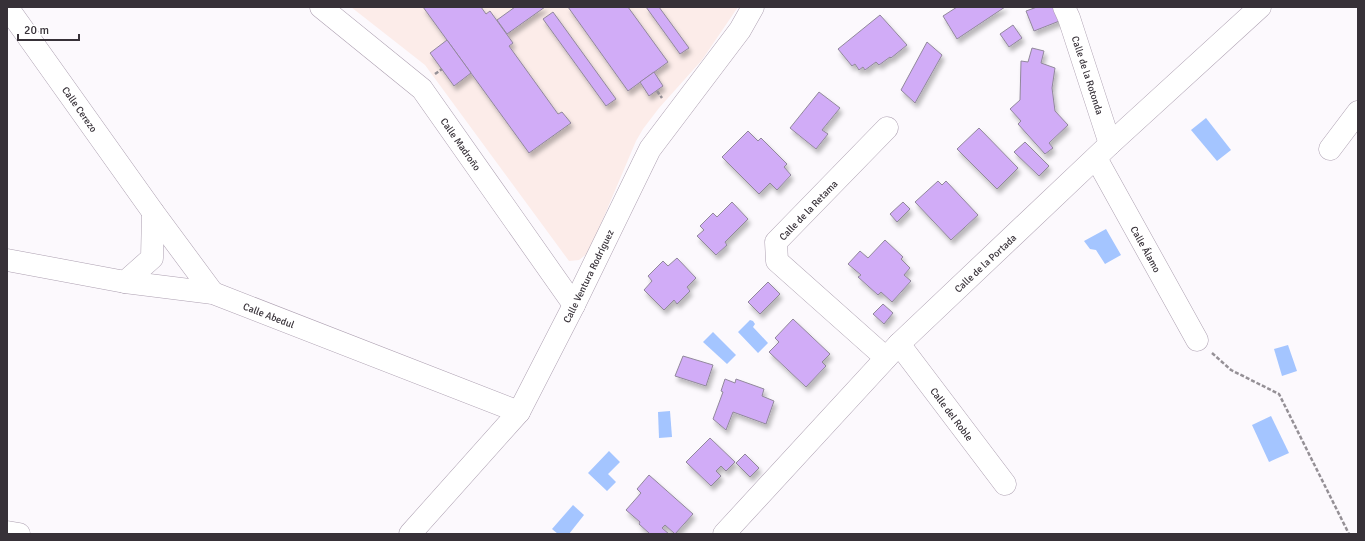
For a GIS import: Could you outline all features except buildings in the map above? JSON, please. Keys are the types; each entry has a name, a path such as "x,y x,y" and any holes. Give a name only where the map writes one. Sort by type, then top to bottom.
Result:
{"street":[{"name":"Calle Cerezo","path":"7,7 213,294"},
{"name":"Calle Madroño","path":"321,7 422,89 574,305"},
{"name":"Calle Ventura Rodríguez","path":"410,534 519,412 574,305 650,149 740,30 753,7"},
{"name":"Calle de la Rotonda","path":"1064,7 1069,18 1103,151"},
{"name":"Calle de la Portada","path":"724,534 892,351 1103,151 1260,7"},
{"path":"1330,149 1358,112"},
{"name":"Calle de la Retama","path":"887,128 776,242 777,261 892,351"},
{"name":"Calle Álamo","path":"1103,151 1197,340"},
{"path":"126,282 152,258 153,212"},
{"name":"Calle Abedul","path":"7,260 126,282 213,294 519,412"},
{"name":"Calle del Roble","path":"892,351 1005,484"},
{"path":"7,532 19,534"}],"path":[{"path":"656,91 665,102"},
{"path":"1197,340 1231,370 1279,394 1349,534"}],"shaded area":[{"path":"351,7 738,7 702,60 659,108 643,129 636,141 589,252 579,260 569,261 425,65"}],"water":[{"path":"1206,118 1231,150 1217,161 1191,130"},
{"path":"1106,229 1121,255 1105,264 1096,250 1090,249 1084,241"},
{"path":"750,320 755,324 753,327 768,343 758,353 738,332"},
{"path":"713,332 736,355 727,364 703,342"},
{"path":"1288,345 1297,371 1282,376 1274,349"},
{"path":"670,411 672,437 659,438 658,412"},
{"path":"1271,416 1289,453 1269,462 1252,425"},
{"path":"609,451 620,462 608,474 616,482 607,491 588,473"},
{"path":"573,505 584,515 569,534 558,534 552,529"}]}
